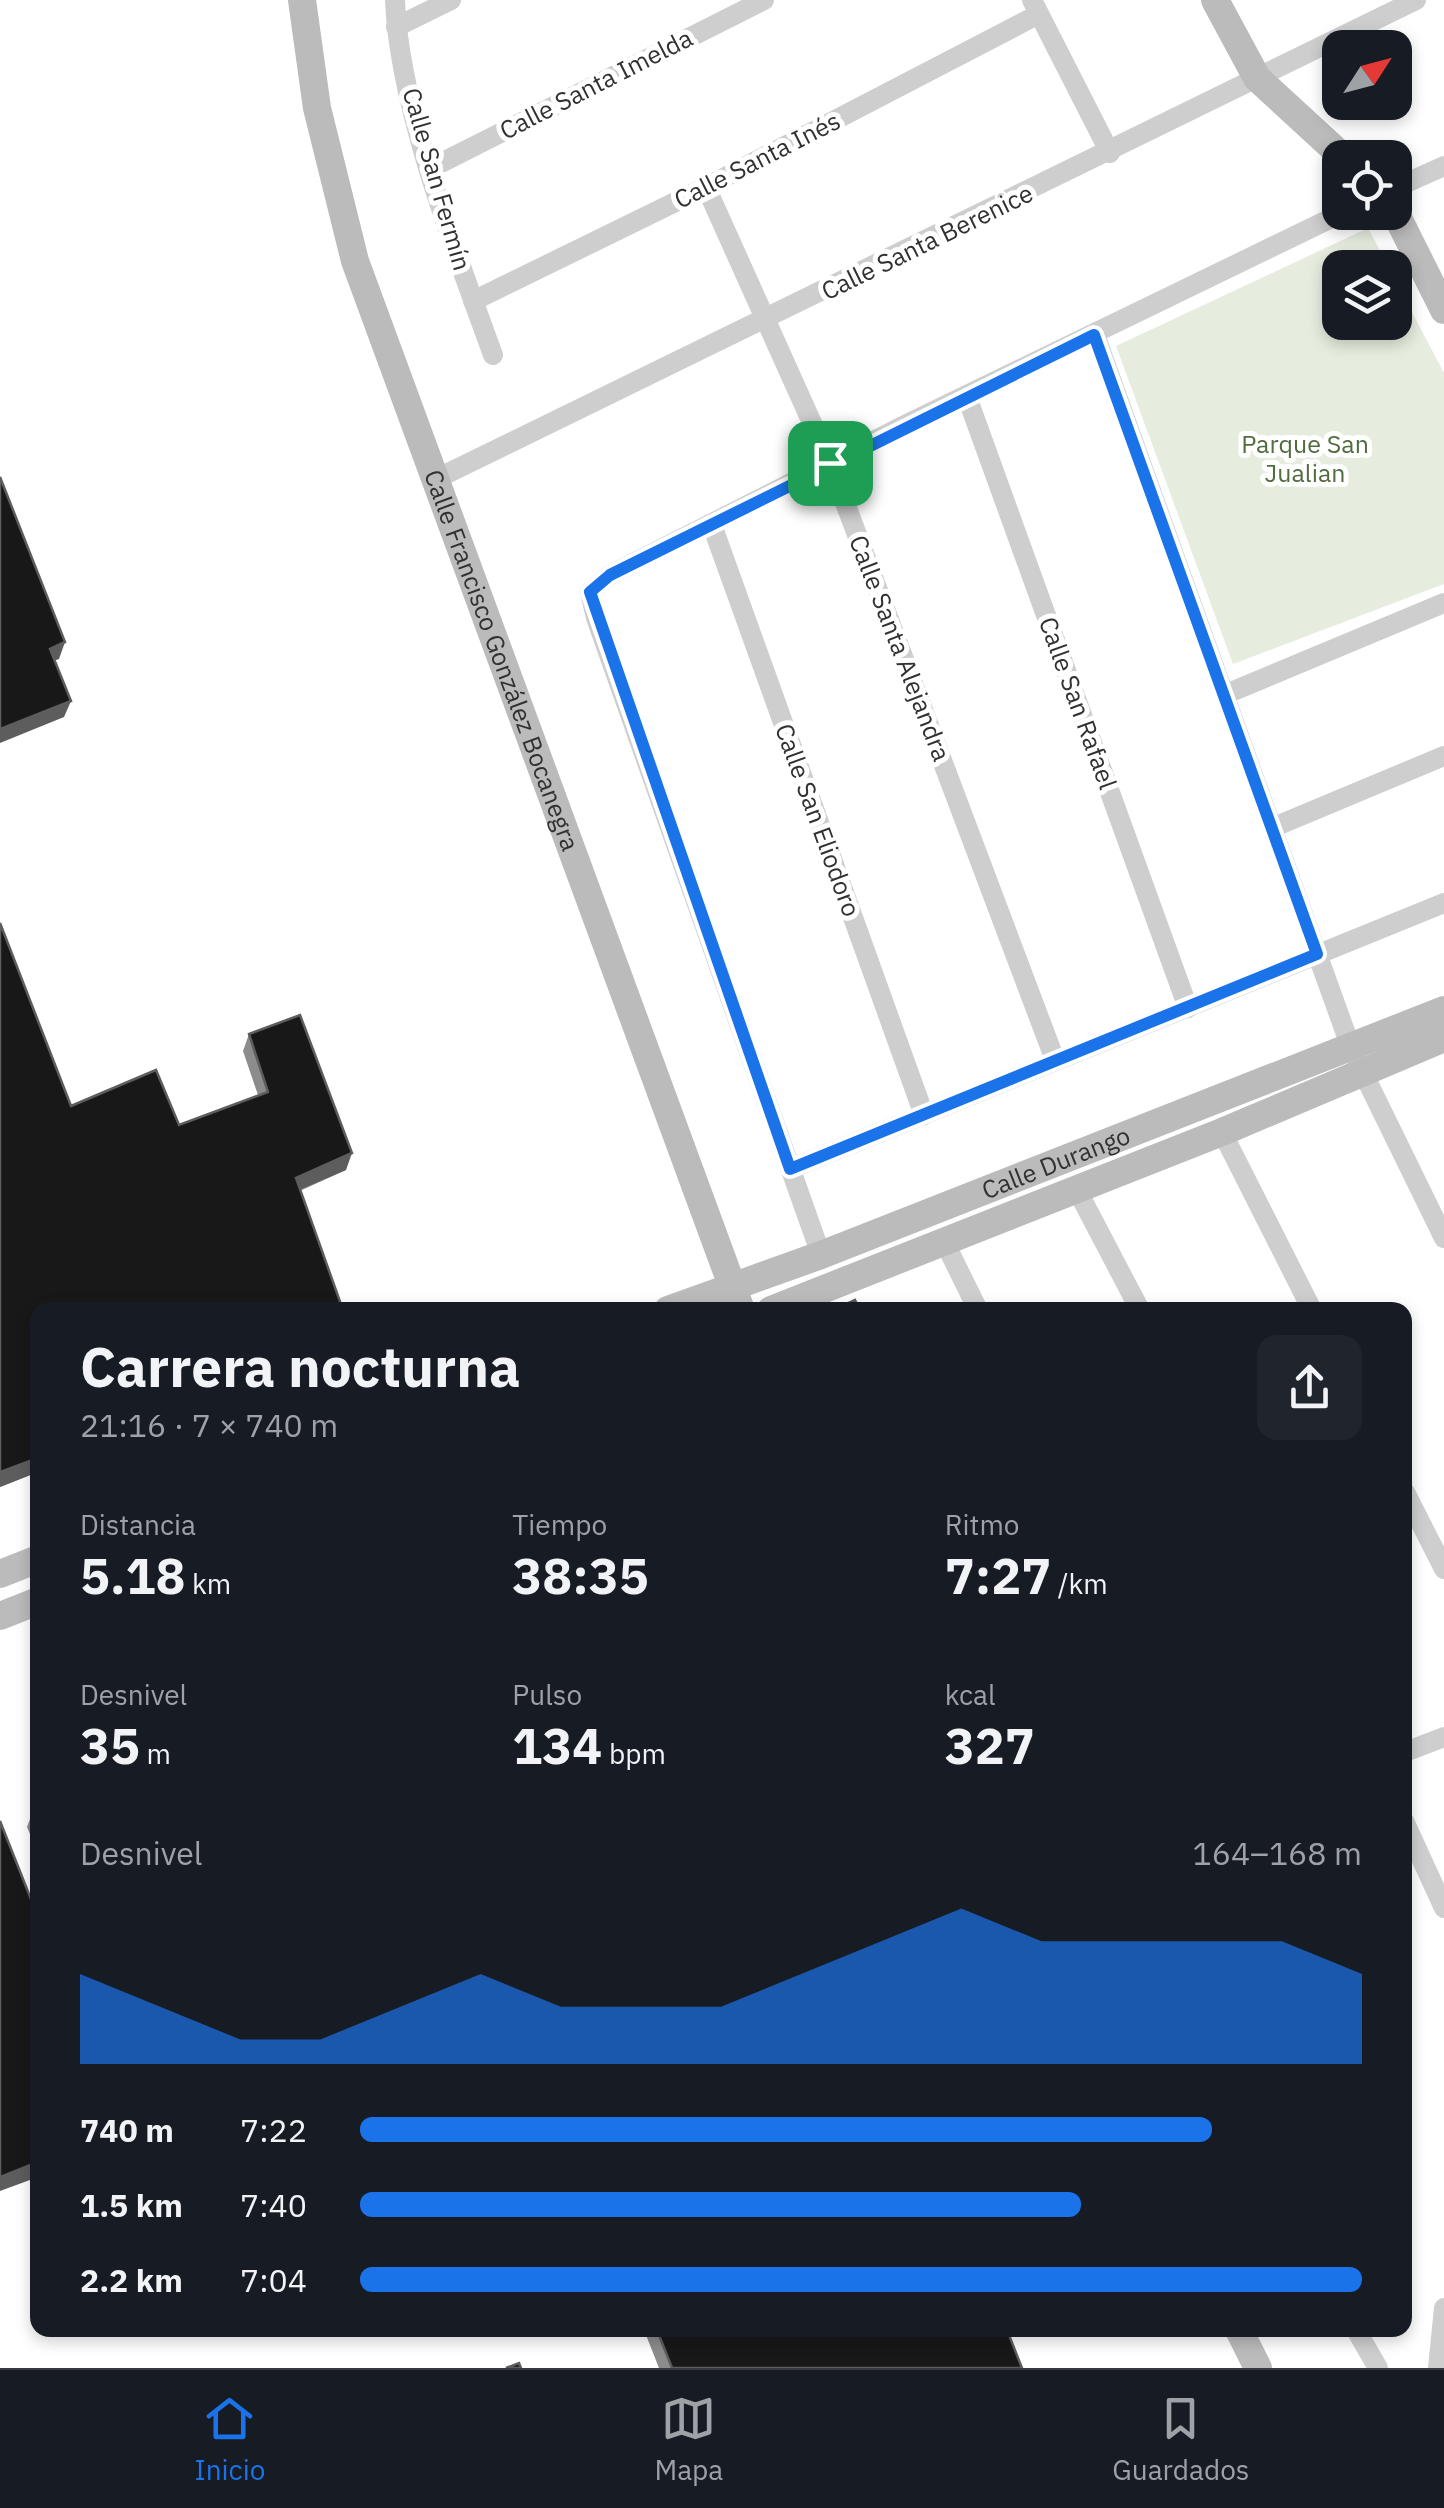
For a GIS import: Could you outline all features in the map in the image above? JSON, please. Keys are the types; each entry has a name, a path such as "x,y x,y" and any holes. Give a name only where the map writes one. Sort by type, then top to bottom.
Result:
{"street":[{"name":"Calle Francisco González Bocanegra","path":"302,0 317,108 354,261 736,1299"},
{"name":"Calle San Fermín","path":"395,0 396,28 429,168 493,355"},
{"path":"396,28 450,0"},
{"name":"Calle Santa Imelda","path":"429,168 764,0"},
{"path":"1215,0 1257,78 1324,140"},
{"name":"Calle Santa Berenice","path":"436,479 1416,0"},
{"path":"1036,7 1110,152"},
{"name":"Calle Santa Inés","path":"473,301 706,187 1036,7"},
{"path":"1412,180 1444,166"},
{"name":"Calle Santa Alejandra","path":"706,187 769,319 830,463 1055,1060"},
{"path":"821,1255 590,592 610,575 830,463 1322,223"},
{"path":"1404,230 1444,310"},
{"path":"1094,335 1356,1060 1444,1238"},
{"name":"Calle San Rafael","path":"967,397 1188,1008"},
{"name":"Calle San Eliodoro","path":"712,525 924,1114"},
{"path":"1226,694 1444,603"},
{"path":"1274,827 1444,756"},
{"path":"790,1169 1444,902"},
{"name":"Calle Durango","path":"790,1302 1222,1132 1444,1010"},
{"name":"Calle Durango","path":"736,1299 821,1255 1356,1060 1444,1038"},
{"path":"1222,1132 1308,1302"},
{"path":"1076,1188 1136,1302"},
{"path":"944,1241 974,1302"},
{"path":"1412,1506 1444,1569"},
{"path":"0,1574 30,1562"},
{"path":"0,1616 30,1604"},
{"path":"1412,1749 1444,1737"},
{"path":"1412,1838 1444,1908"},
{"path":"1438,2368 1444,2308"},
{"path":"1242,2337 1258,2368"},
{"path":"1360,2337 1378,2368"}],"green space":[{"name":"Parque San Jualian","path":"1364,230 1369,230 1380,250 1322,250 1322,340 1412,340 1412,312 1444,373 1444,584 1233,664 1116,346"}],"building":[{"path":"0,477 65,642 50,649 71,701 0,729"},
{"path":"0,923 71,1106 156,1070 179,1125 268,1092 249,1034 300,1015 352,1153 296,1178 340,1302 30,1302 30,1461 0,1472"},
{"path":"0,1821 30,1897 30,2165 0,2177"},
{"path":"660,2337 1010,2337 1022,2368 672,2368"}],"route":[{"path":"1094,335 1158,501 1317,954 790,1169 590,592 610,575 830,463 1094,335"}]}
